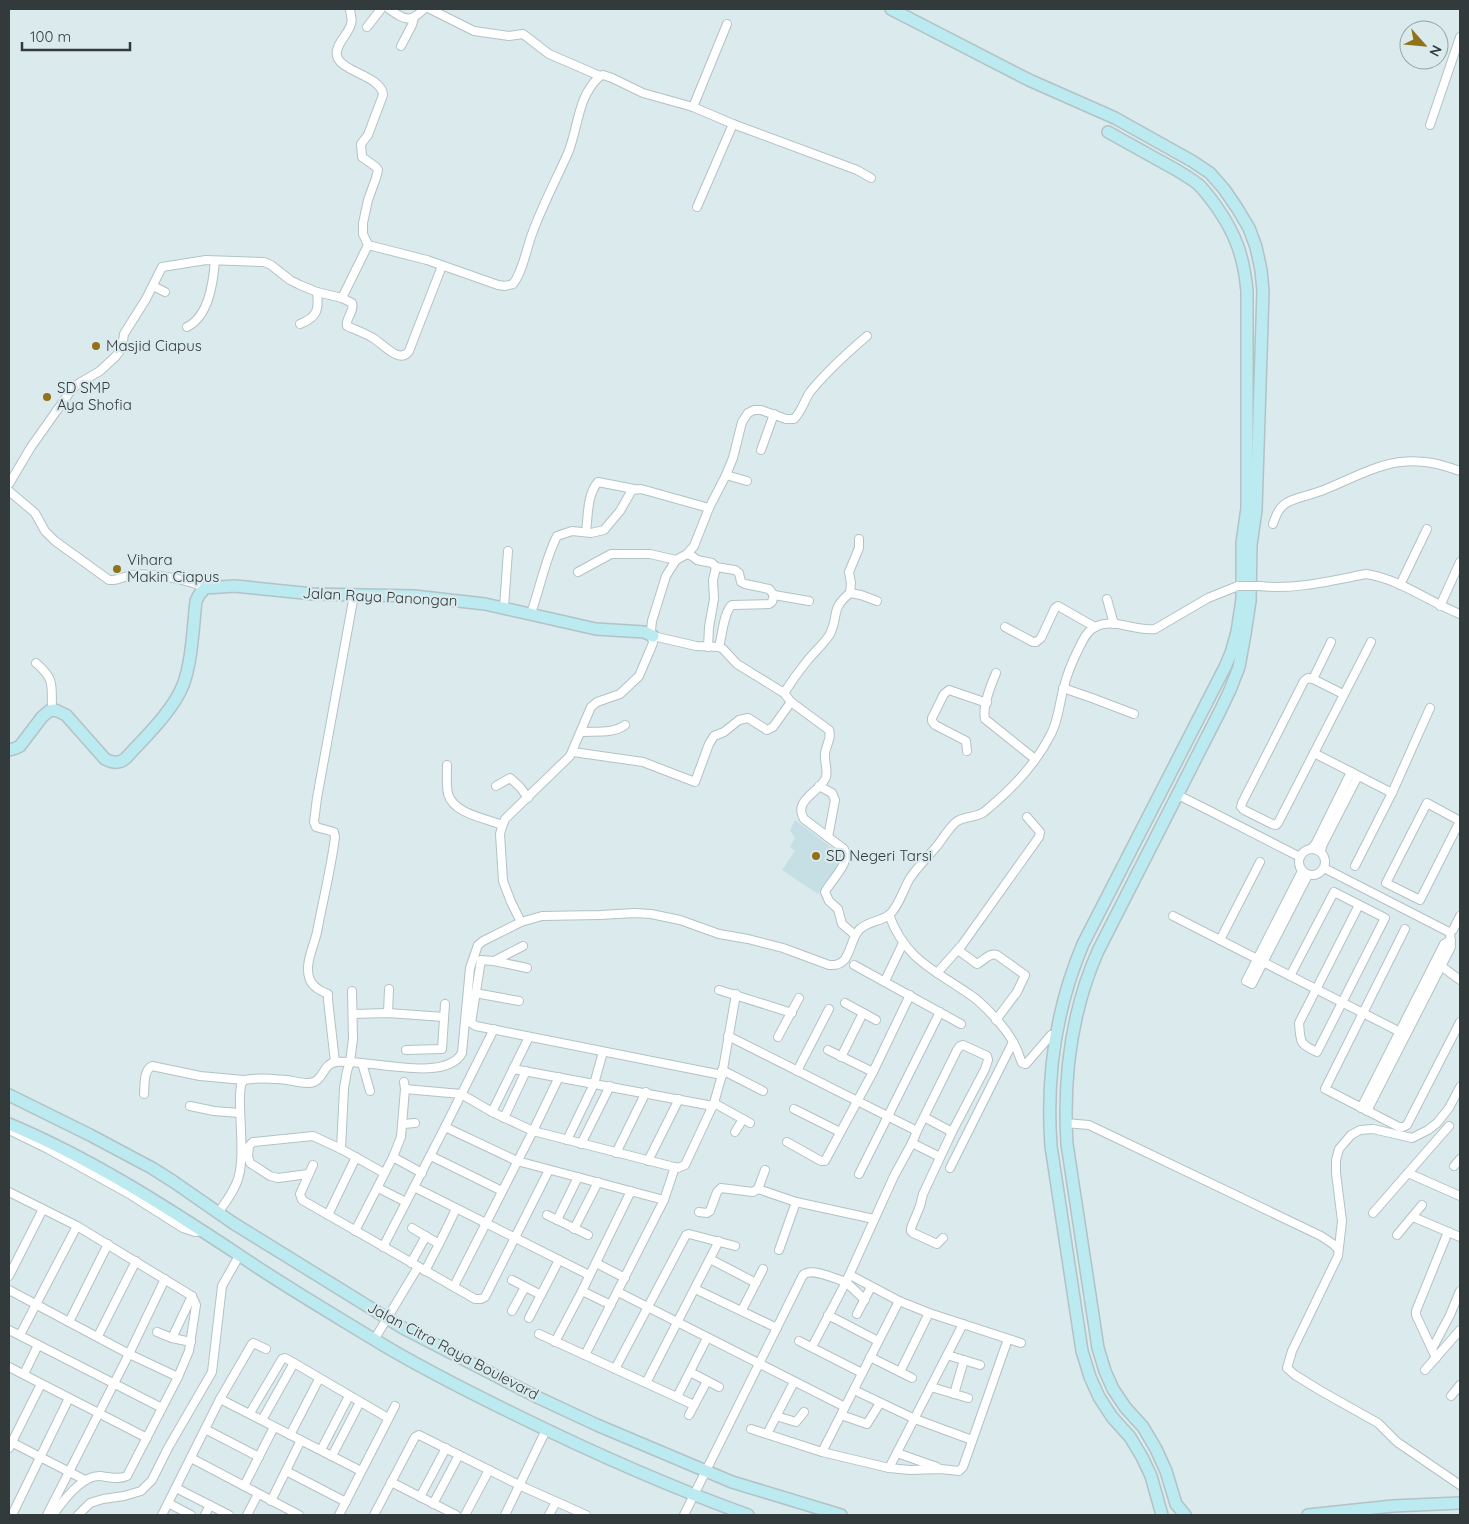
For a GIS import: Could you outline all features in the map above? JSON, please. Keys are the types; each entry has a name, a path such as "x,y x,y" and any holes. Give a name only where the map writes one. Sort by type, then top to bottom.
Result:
{"street":[{"path":"350,9 352,23 338,47 337,57 350,68 377,83 384,95 368,135 361,144 362,157 378,170 363,223 363,234 368,245 442,266 498,285 510,286 515,282 538,219 568,152 583,100 589,88 600,76"},
{"path":"367,27 381,9"},
{"path":"389,9 401,17 412,18 424,9"},
{"path":"430,9 474,31 508,36 523,34 549,54 600,76 604,75 612,78 643,93 693,107 733,124 857,170 871,178"},
{"path":"891,9 1029,80 1115,118 1188,158 1210,173 1224,189 1248,228 1256,247 1261,270 1264,291 1256,510 1251,545 1250,601 1239,667 1230,690 1088,974 1074,1026 1067,1085 1065,1123 1071,1180 1098,1348 1105,1372 1113,1389 1143,1427 1156,1449 1166,1471 1176,1504 1185,1515"},
{"path":"402,46 412,26 414,18 412,18"},
{"path":"693,107 727,24"},
{"path":"1430,125 1460,37"},
{"path":"698,207 733,124"},
{"path":"1108,132 1199,185 1224,217 1234,235 1245,273 1247,292 1247,508 1242,543 1242,599 1237,632 1231,653 1076,960 1064,995 1056,1035 1051,1084 1049,1122 1055,1182 1082,1351 1099,1397 1112,1417 1130,1437 1142,1457 1151,1476 1162,1515"},
{"path":"1181,173 1188,158"},
{"path":"342,298 368,245"},
{"path":"9,484 31,447 72,389 100,371 122,348 124,334 162,268 197,261 249,260 264,262 271,265 290,280 317,292 342,298 352,303 353,306 346,324 347,326 373,338 388,350 400,356 405,356 409,351 442,266"},
{"path":"187,327 194,323 202,313 212,282 215,261"},
{"path":"153,286 165,292"},
{"path":"300,324 315,315 318,309 317,292"},
{"path":"522,922 511,902 503,880 500,840 502,825 573,752 589,711 594,704 620,694 637,680 650,650 654,614 666,576 676,560 687,554 696,541 709,508 733,458 742,422 748,413 754,410 761,410 786,419 794,419 809,393 843,357 867,336"},
{"path":"761,450 774,414"},
{"path":"1273,524 1277,511 1288,502 1343,483 1378,467 1400,462 1417,461 1439,463 1460,471"},
{"path":"726,475 747,481"},
{"path":"586,532 591,498 598,482 640,489 709,508"},
{"path":"531,613 551,548 557,536 572,530 586,532 602,531 607,528 630,492 634,489"},
{"path":"9,491 35,513 45,530 55,541 109,580 130,575 149,576 187,582 205,588 198,595 196,601 190,652 182,687 170,707 126,758 118,762 105,759 66,715 52,710 42,717 20,746 9,750"},
{"path":"1400,585 1427,529"},
{"path":"784,693 830,634 838,606 850,593 849,572 859,548 859,539"},
{"path":"504,607 508,551"},
{"path":"578,572 611,554 650,554 676,560"},
{"path":"687,554 696,560 712,563 716,567 735,570 739,573 742,582 745,584 770,589 774,595 809,601"},
{"path":"1440,606 1460,562"},
{"path":"708,646 714,599 713,580 716,567"},
{"path":"144,1094 146,1072 152,1066 200,1076 244,1080 265,1078 310,1083 318,1079 329,1064 336,1062 422,1069 444,1066 458,1059 462,1053 470,968 476,950 483,941 522,922 542,916 651,914 680,920 719,934 783,948 829,965 842,962 850,951 855,935 863,926 889,915 910,879 957,820 979,816 1025,772 1035,759 1055,726 1068,672 1087,633 1095,627 1114,624 1148,630 1155,629 1208,598 1238,586 1295,587 1366,574 1400,585 1440,606 1460,614"},
{"name":"Jalan Raya Panongan","path":"205,588 235,586 313,594 414,596 504,607 596,629 644,632 688,644 719,647"},
{"path":"850,593 877,600"},
{"path":"336,1062 328,994 315,986 310,980 308,972 320,910 328,884 336,837 334,832 316,827 314,822 354,595"},
{"path":"774,595 772,602 769,604 732,605 729,607 726,612 719,647 737,664 784,693 791,702 830,732 825,755 826,776 806,799 801,815 844,849 847,856 825,892 826,898 838,909 842,924 855,935"},
{"path":"1107,599 1114,624"},
{"path":"1005,627 1036,642 1041,638 1055,608 1058,606 1095,627"},
{"path":"1313,679 1331,642"},
{"path":"1343,694 1313,679 1308,678 1304,681 1242,803 1244,810 1276,824 1371,642"},
{"path":"36,663 48,673 52,693 52,710"},
{"path":"996,673 989,690 984,713 985,719 1035,759"},
{"path":"1063,688 1134,714"},
{"path":"967,751 966,741 935,725 932,718 944,694 949,690 987,703"},
{"path":"573,752 643,762 695,782 709,744 714,736 724,732 739,720 748,718 767,730 773,727 791,702"},
{"path":"1355,866 1392,792 1430,708"},
{"path":"582,732 614,730 625,725"},
{"path":"1314,753 1392,792"},
{"path":"447,765 448,792 454,803 461,809 502,825"},
{"path":"1305,873 1299,864 1300,857 1316,843 1355,774"},
{"path":"1324,868 1324,858 1321,852 1322,846 1355,774"},
{"path":"496,786 510,778 528,798"},
{"path":"819,786 832,793 835,800 828,837"},
{"path":"1163,789 1300,857"},
{"path":"1427,803 1460,821 1420,900 1386,883 1427,803"},
{"path":"937,973 958,950 1039,837 1040,832 1027,817"},
{"path":"1311,849 1321,852"},
{"path":"1220,940 1260,862"},
{"path":"1305,873 1316,874 1324,868"},
{"path":"1324,868 1450,936"},
{"path":"1261,961 1305,873"},
{"path":"1290,976 1334,892 1385,918 1316,1052 1304,1046 1301,1042 1298,1023 1359,905"},
{"path":"889,915 903,943 912,954 926,966 969,994 996,1020 1013,1042 1022,1063 1026,1064 1051,1035 1056,1035"},
{"path":"1173,916 1403,1034"},
{"path":"1403,1034 1444,944 1460,916"},
{"path":"1405,929 1324,1089 1399,1127 1403,1127 1407,1125 1460,1022"},
{"path":"1364,1109 1451,947 1450,936"},
{"path":"885,982 903,943"},
{"path":"494,961 522,946"},
{"path":"958,950 978,964 990,954 997,955 1025,974 1017,992 996,1020"},
{"path":"527,968 494,961 484,960 480,962 471,1023 476,1026 603,1052 722,1072 763,1091"},
{"path":"854,965 961,1024"},
{"path":"1441,966 1460,980"},
{"path":"388,1013 389,989"},
{"path":"719,990 792,1013"},
{"path":"341,1149 344,1088 353,1039 352,991"},
{"path":"475,993 519,1001"},
{"path":"355,1231 378,1188 401,1137 404,1085 461,1094 492,1112 533,1131 678,1168 685,1165 714,1104 722,1072 736,994"},
{"path":"787,1142 823,1161 826,1159 873,1072 910,995"},
{"path":"778,1037 799,998"},
{"path":"845,1003 876,1020"},
{"path":"406,1050 442,1050 445,1004"},
{"path":"797,1071 828,1009"},
{"path":"859,1174 940,1012"},
{"path":"352,1014 388,1013 444,1017"},
{"path":"841,1057 863,1013"},
{"path":"383,1247 494,1029"},
{"path":"728,1036 917,1131"},
{"path":"492,1112 529,1037"},
{"path":"950,1168 1013,1042"},
{"path":"812,1347 848,1279 894,1176 960,1046 963,1045 987,1056 988,1060 923,1194 911,1231 936,1244 943,1238"},
{"path":"828,1050 873,1072"},
{"path":"567,1140 594,1084 603,1052"},
{"path":"362,1063 370,1091"},
{"path":"513,1069 714,1104 746,1121 735,1132"},
{"path":"504,1118 526,1070"},
{"path":"454,1286 559,1076"},
{"path":"218,1213 233,1191 239,1176 241,1152 240,1088 244,1080"},
{"path":"581,1144 610,1086"},
{"path":"1460,1087 1452,1104 1437,1123 1412,1138 1374,1129 1360,1130 1343,1142 1336,1160 1342,1221 1338,1256 1292,1351 1287,1368 1321,1391 1378,1423 1397,1442 1460,1485"},
{"path":"616,1152 646,1092"},
{"name":"Jalan Citra Raya Boulevard","path":"9,1095 90,1135 174,1182 218,1213 226,1233 240,1256 374,1340 456,1386 613,1462 748,1515"},
{"path":"648,1161 679,1099"},
{"path":"190,1106 214,1111 240,1113"},
{"path":"794,1109 840,1132"},
{"path":"924,1118 952,1132"},
{"path":"1049,1122 1089,1125 1321,1236 1338,1249"},
{"path":"403,1124 415,1123"},
{"name":"Jalan Citra Raya Boulevard","path":"9,1124 203,1231 226,1233 314,1268 403,1328 539,1398 597,1425 705,1470 757,1490 841,1515"},
{"path":"1373,1212 1449,1126"},
{"path":"445,1127 517,1161 664,1200"},
{"path":"9,1130 49,1146"},
{"path":"308,1174 278,1178 270,1176 250,1163 248,1156 249,1146 254,1142 316,1137 384,1172"},
{"path":"912,1143 940,1157"},
{"path":"430,1156 502,1191"},
{"path":"328,1215 356,1157"},
{"path":"393,1157 422,1173"},
{"path":"1454,1166 1460,1159"},
{"path":"313,1165 300,1194 300,1198 304,1202 475,1299 484,1297 549,1170"},
{"path":"585,1356 664,1200 675,1167"},
{"path":"700,1212 710,1211 717,1192 721,1188 753,1192 758,1189 765,1170"},
{"path":"1408,1173 1460,1196"},
{"path":"557,1220 578,1177"},
{"path":"574,1228 598,1182"},
{"path":"414,1187 589,1275"},
{"path":"378,1188 406,1202"},
{"path":"758,1189 796,1202 874,1219"},
{"path":"555,1342 631,1191"},
{"path":"9,1202 11,1193 77,1226 192,1296 196,1305 190,1351 125,1478 97,1476 85,1480 52,1515"},
{"path":"779,1250 796,1202"},
{"path":"1397,1235 1422,1205"},
{"path":"374,1340 418,1267 439,1244 456,1209"},
{"path":"9,1276 43,1210"},
{"path":"547,1215 588,1235"},
{"path":"1413,1218 1460,1237"},
{"path":"20,1335 77,1226"},
{"path":"412,1228 439,1244"},
{"path":"1436,1358 1416,1315 1416,1311 1448,1232"},
{"path":"615,1369 687,1234 735,1246"},
{"path":"418,1267 426,1236"},
{"path":"646,1383 719,1241"},
{"path":"69,1322 108,1244"},
{"path":"78,1515 90,1502 141,1491 152,1480 181,1424 212,1372 222,1286 240,1256"},
{"path":"710,1259 756,1283"},
{"path":"529,1318 559,1260"},
{"path":"98,1336 136,1261"},
{"path":"596,1263 625,1278"},
{"path":"742,1310 763,1269"},
{"path":"684,1515 805,1273 813,1271 848,1279 930,1313 1021,1343"},
{"path":"47,1515 165,1279"},
{"path":"848,1279 865,1300"},
{"path":"512,1280 541,1294"},
{"path":"512,1311 525,1286"},
{"path":"858,1314 871,1287"},
{"path":"695,1289 777,1328"},
{"path":"9,1290 129,1354 178,1377"},
{"path":"582,1291 611,1305"},
{"path":"1432,1349 1460,1291"},
{"path":"618,1292 794,1382 867,1424 880,1403"},
{"path":"172,1338 192,1296"},
{"path":"822,1452 899,1301"},
{"path":"900,1372 930,1313"},
{"path":"828,1315 878,1341"},
{"path":"1450,1315 1460,1315"},
{"path":"889,1468 963,1324"},
{"path":"9,1330 162,1408"},
{"path":"1425,1370 1460,1330"},
{"path":"158,1332 172,1338 191,1342"},
{"path":"539,1334 694,1405"},
{"path":"677,1397 707,1338"},
{"path":"897,1453 940,1468 959,1471 962,1469 1008,1339"},
{"path":"799,1342 862,1373"},
{"path":"162,1515 220,1399 252,1344 266,1350"},
{"path":"24,1374 38,1345"},
{"path":"947,1355 980,1364"},
{"path":"870,1357 912,1378"},
{"path":"250,1413 282,1359 285,1358 388,1418"},
{"path":"954,1394 964,1360"},
{"path":"262,1420 294,1363"},
{"path":"9,1367 147,1438"},
{"path":"690,1372 719,1387"},
{"path":"290,1435 319,1379"},
{"path":"689,1416 707,1381"},
{"path":"767,1434 794,1382"},
{"path":"41,1384 10,1444 41,1456 85,1480"},
{"path":"1450,1396 1460,1386"},
{"path":"931,1387 968,1398"},
{"path":"854,1390 914,1419 972,1440"},
{"path":"321,1450 349,1396"},
{"path":"12,1515 69,1398"},
{"path":"220,1399 362,1471"},
{"path":"332,1456 360,1402"},
{"path":"339,1515 395,1406"},
{"path":"776,1416 796,1422 804,1412"},
{"path":"244,1486 274,1426"},
{"path":"205,1429 259,1457"},
{"path":"505,1515 521,1486 546,1430"},
{"path":"752,1430 822,1452 889,1468 916,1470 940,1468"},
{"path":"375,1515 391,1482 419,1435 521,1486 586,1515"},
{"path":"272,1501 302,1440"},
{"path":"420,1497 446,1448"},
{"path":"434,1504 459,1455"},
{"path":"191,1458 299,1515"},
{"path":"464,1515 489,1470"},
{"path":"286,1471 346,1502"},
{"path":"391,1482 456,1515"},
{"path":"176,1488 229,1515"},
{"path":"247,1515 258,1494"},
{"path":"549,1515 556,1502"},
{"path":"168,1503 191,1515"},
{"path":"1308,1515 1394,1506 1460,1503"},
{"path":"205,1515 210,1505"}],"shaded area":[{"name":"SD Negeri Tarsi","path":"795,820 843,858 818,894 782,870 795,851 790,847 795,838 790,830"}],"place":[{"name":"Masjid Ciapus","path":"96,346"},
{"name":"SD SMP Aya Shofia","path":"47,397"},
{"name":"Vihara Makin Ciapus","path":"117,569"},
{"name":"SD Negeri Tarsi","path":"816,856"}]}
